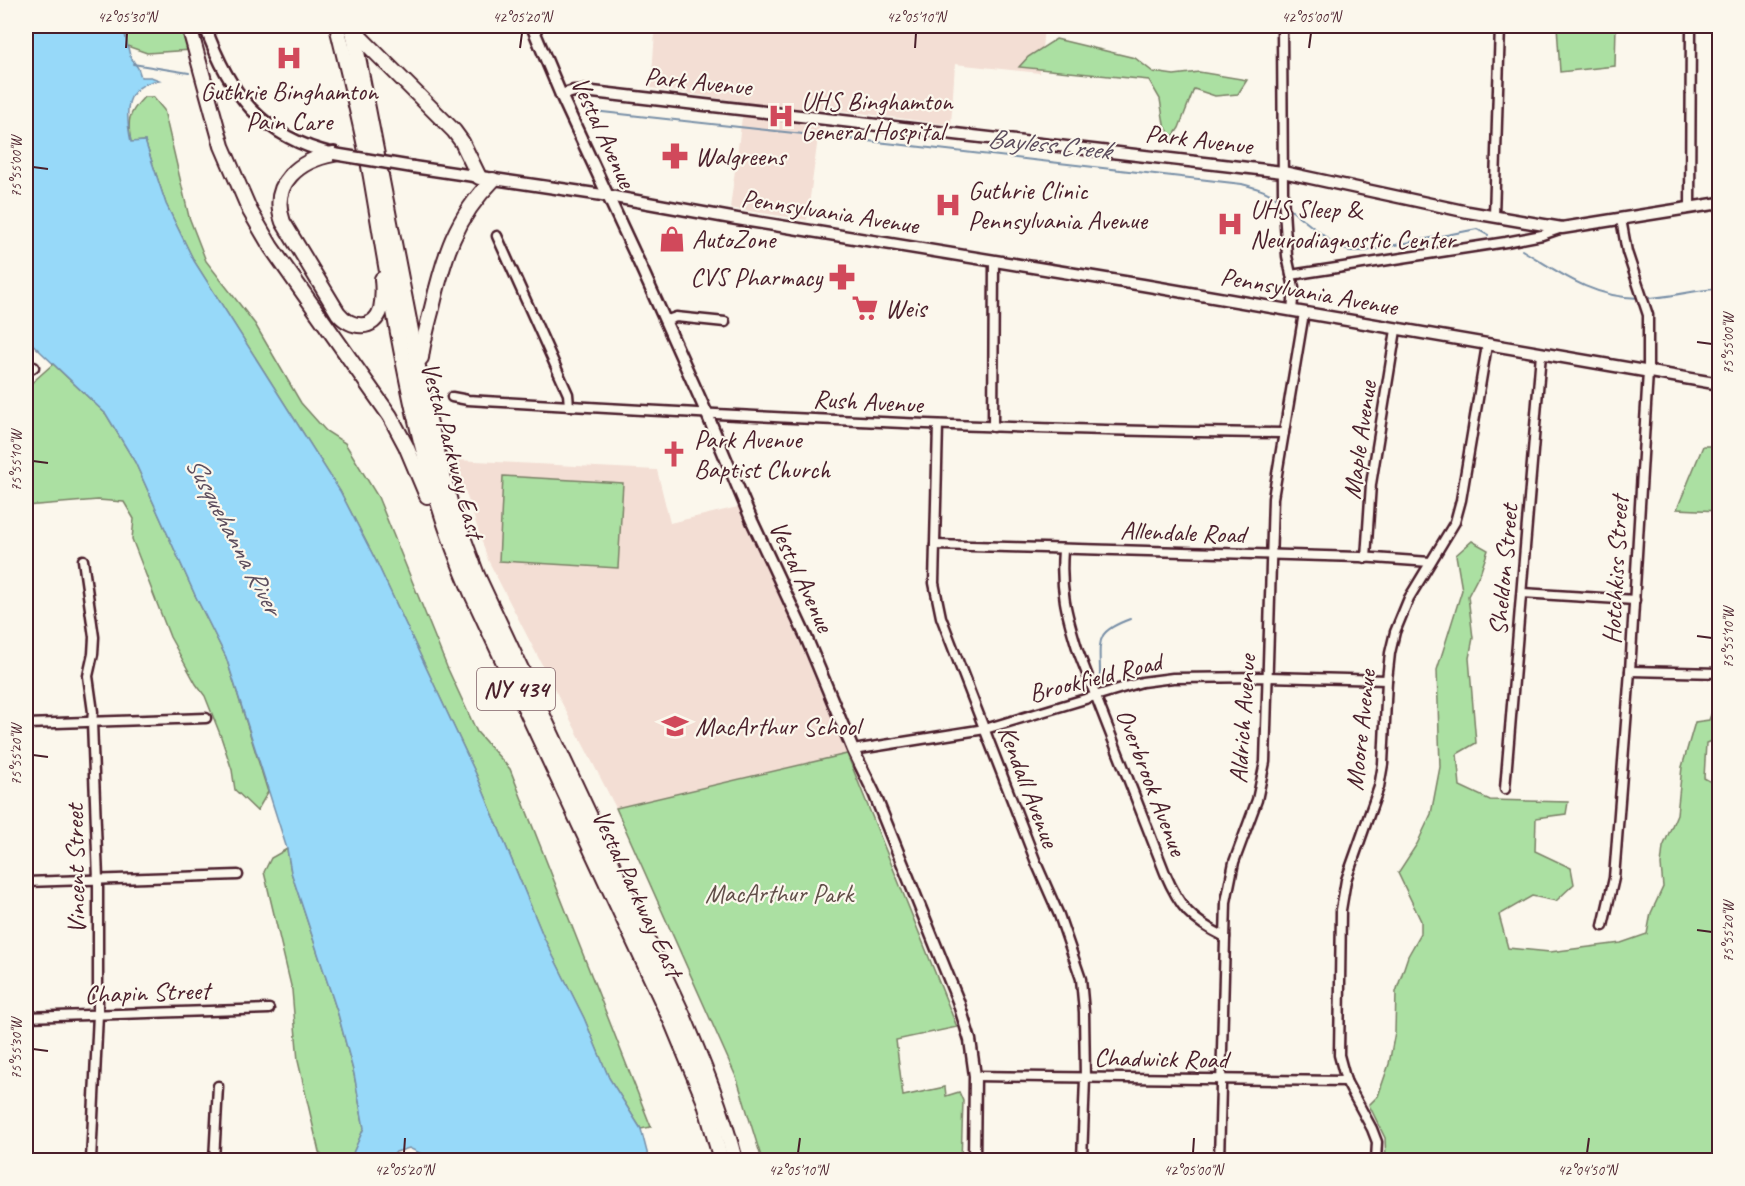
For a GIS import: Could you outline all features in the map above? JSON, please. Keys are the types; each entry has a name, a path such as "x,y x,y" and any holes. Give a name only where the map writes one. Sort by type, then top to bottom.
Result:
{"main road":[{"path":"189,26 220,138 246,203 271,247 390,416 418,472 443,538 451,542"},
{"name":"Vestal Parkway East","path":"337,26 371,178 418,429 451,542 477,604 673,1025 704,1101 721,1161"},
{"path":"353,26 362,38 454,131 486,179 469,206 449,248 422,348 423,390"},
{"name":"Vestal Parkway East","path":"353,26 423,390 442,474 456,520 473,566 682,1012 712,1083 727,1127 735,1161"},
{"path":"334,154 309,162 290,176 281,194 281,214 286,229 339,313 345,320 355,325 370,323 381,309 379,229"}],"street":[{"name":"Pennsylvania Avenue","path":"205,26 223,71 237,93 253,111 289,137 310,147 334,154 609,196 1719,384"},
{"name":"Vestal Avenue","path":"532,26 561,95 707,414 752,521 806,637 853,750 874,793 958,1001 970,1040 975,1076 974,1161"},
{"name":"Aldrich Avenue","path":"1219,1161 1226,902 1234,862 1257,800 1265,762 1274,498 1298,312 1287,256 1283,194 1282,26"},
{"path":"1494,216 1500,26"},
{"path":"1690,26 1690,208"},
{"name":"Park Avenue","path":"561,95 584,91 1283,171 1494,216 1562,228 1719,203"},
{"name":"Hotchkiss Street","path":"1603,926 1614,878 1635,600 1648,372 1648,315 1627,252 1621,219"},
{"path":"1292,275 1506,242 1542,235 1562,228"},
{"path":"496,236 568,393 569,406"},
{"path":"993,427 994,261"},
{"path":"665,321 676,317 725,321"},
{"name":"Maple Avenue","path":"1366,558 1371,484 1396,330"},
{"name":"Moore Avenue","path":"1376,1161 1377,1142 1346,1081 1339,1055 1341,910 1346,880 1379,788 1383,764 1387,680 1395,632 1409,598 1455,522 1461,500 1486,345"},
{"name":"Sheldon Street","path":"1505,789 1541,354"},
{"path":"26,372 34,368"},
{"name":"Rush Avenue","path":"452,397 468,400 707,414 938,425 1284,433"},
{"name":"Kendall Avenue","path":"938,425 934,584 938,607 1037,865 1059,915 1081,979 1084,1012 1082,1161"},
{"name":"Allendale Road","path":"935,545 1366,558 1430,562"},
{"name":"Overbrook Avenue","path":"1062,550 1062,592 1078,651 1174,894 1188,913 1199,923 1225,937"},
{"name":"Vincent Street","path":"83,560 94,637 88,676 93,712 98,879 98,1014 91,1161"},
{"path":"1522,593 1635,600"},
{"path":"1630,671 1719,674"},
{"name":"Brookfield Road","path":"853,750 985,729 1142,682 1173,678 1268,677 1387,680"},
{"path":"26,724 206,718"},
{"path":"26,882 238,875"},
{"name":"Chapin Street","path":"26,1017 269,1009"},
{"name":"Chadwick Road","path":"975,1076 1346,1081"},
{"path":"214,1161 218,1086"}],"shaded area":[{"name":"UHS Binghamton General Hospital","path":"642,26 1044,26 1040,73 955,64 951,125 822,108 807,220 730,208 744,102 651,88 655,32 641,31"},
{"path":"455,460 657,470 670,523 742,506 847,754 616,808 488,560"}],"green space":[{"path":"123,26 185,26 191,50 147,53 127,46"},
{"path":"1557,26 1616,26 1615,66 1560,72"},
{"path":"1056,39 1135,58 1153,72 1174,75 1199,72 1247,80 1238,94 1215,96 1194,89 1179,128 1172,138 1164,124 1160,99 1149,80 1019,67 1028,57"},
{"path":"144,97 153,97 164,110 189,217 206,261 255,324 301,403 326,431 345,443 378,497 447,667 477,732 510,769 651,1127 641,1129 609,1078 584,1018 544,938 477,776 377,563 340,491 194,261 166,204 145,141 131,142 130,118"},
{"path":"53,364 106,414 135,462 195,595 226,657 268,792 257,811 235,790 232,770 220,734 205,696 170,637 132,539 134,519 124,502 98,500 26,506 26,388"},
{"path":"1703,446 1719,446 1719,511 1677,509"},
{"path":"503,476 623,483 618,568 499,561"},
{"path":"1472,541 1488,550 1481,571 1468,596 1473,638 1469,658 1476,743 1457,754 1460,786 1490,800 1568,802 1566,814 1536,818 1535,851 1571,868 1574,884 1556,901 1532,896 1499,915 1508,948 1550,952 1621,943 1647,934 1651,913 1663,887 1661,865 1663,847 1677,814 1682,767 1695,722 1709,720 1719,694 1719,738 1706,743 1704,778 1720,787 1719,1160 1386,1160 1385,1138 1369,1105 1378,1096 1389,1064 1395,1032 1396,992 1408,956 1421,933 1421,921 1398,873 1417,844 1431,814 1440,767 1437,670 1462,590 1456,555"},
{"name":"MacArthur Park","path":"847,754 957,1027 896,1040 903,1096 945,1087 946,1096 959,1092 963,1101 961,1160 762,1160 737,1079 616,808"},
{"path":"287,849 291,872 338,1014 354,1074 364,1128 350,1160 325,1160 319,1152 298,1061 292,990 264,872 271,858"}],"water":[{"name":"Susquehanna River","path":"26,26 123,26 130,56 141,77 159,80 139,88 129,102 128,121 131,142 145,141 166,204 194,261 340,491 377,563 477,776 544,938 584,1018 609,1078 641,1129 649,1160 424,1160 422,1154 409,1148 396,1152 389,1160 350,1160 364,1128 354,1074 338,1014 291,872 287,849 226,657 195,595 135,462 106,414 26,338"}],"waterway":[{"path":"133,64 189,73"},
{"name":"Bayless Creek","path":"584,110 1242,184 1267,192 1280,201"},
{"name":"Bayless Creek","path":"1287,207 1338,247 1350,251 1365,251 1477,229 1488,235"},
{"name":"Bayless Creek","path":"1522,250 1592,289 1607,294 1640,298"},
{"name":"Bayless Creek","path":"1645,298 1720,289"},
{"path":"1100,675 1100,645 1105,633 1110,628 1130,619"}],"place":[{"name":"Guthrie Binghamton Pain Care","path":"289,58"},
{"name":"UHS Binghamton General Hospital","path":"781,116"},
{"name":"Walgreens","path":"675,156"},
{"name":"Guthrie Clinic Pennsylvania Avenue","path":"948,205"},
{"name":"UHS Sleep & Neurodiagnostic Center","path":"1230,224"},
{"name":"AutoZone","path":"672,239"},
{"name":"CVS Pharmacy","path":"842,277"},
{"name":"Weis","path":"865,308"},
{"name":"Park Avenue Baptist Church","path":"674,454"},
{"name":"MacArthur School","path":"675,726"}]}
